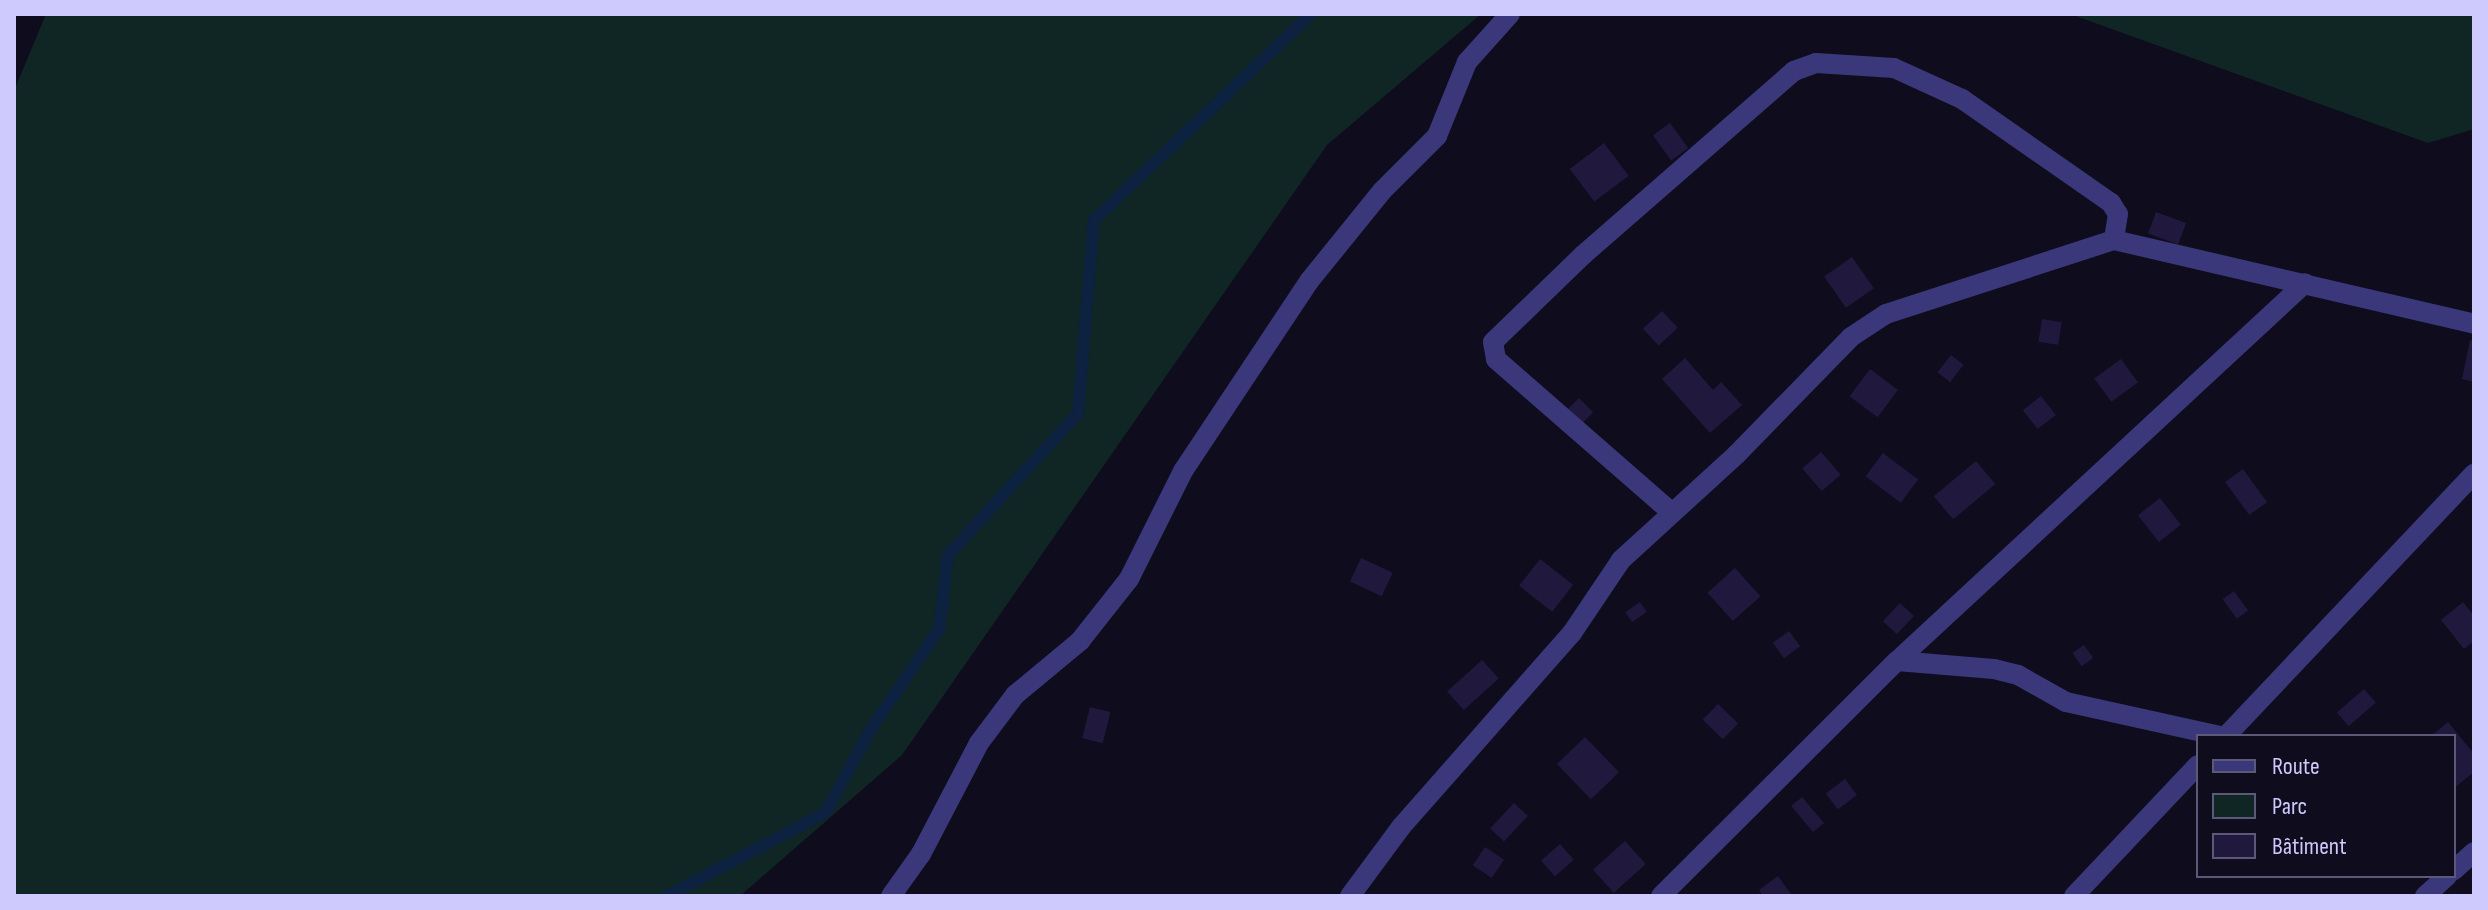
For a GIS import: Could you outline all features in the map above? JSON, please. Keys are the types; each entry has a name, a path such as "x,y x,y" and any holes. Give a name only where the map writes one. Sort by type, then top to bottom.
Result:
{"street":[{"path":"891,896 921,854 979,743 1015,695 1080,641 1129,579 1183,471 1310,280 1382,191 1437,136 1467,62 1510,14"},
{"path":"1670,511 1496,359 1493,342 1583,255 1794,71 1816,63 1894,68 1962,99 2111,203 2118,214 2114,240"},
{"path":"1350,896 1401,827 1572,633 1621,560 1670,511 1737,454 1851,337 1886,314 2114,240 2474,324"},
{"path":"1661,896 1897,661 2305,283"},
{"path":"2226,734 2474,474"},
{"path":"1897,661 1994,669 2018,675 2066,702 2215,734"},
{"path":"2074,896 2196,767"},
{"path":"2456,868 2474,852"},
{"path":"2425,896 2445,878"}],"green space":[{"path":"46,14 1481,14 1327,145 902,755 740,896 14,896 14,91"},
{"path":"2070,14 2474,14 2474,129 2428,143"}],"building":[{"path":"1670,123 1688,148 1671,160 1653,135"},
{"path":"1604,143 1629,176 1594,202 1570,169"},
{"path":"2156,212 2186,223 2178,245 2148,234"},
{"path":"1852,257 1874,288 1846,308 1824,277"},
{"path":"1662,311 1678,328 1659,346 1643,329"},
{"path":"2042,319 2062,322 2058,345 2038,342"},
{"path":"2470,340 2474,341 2474,382 2462,379"},
{"path":"1951,355 1964,365 1950,382 1937,372"},
{"path":"1685,358 1713,390 1721,382 1742,405 1710,433 1662,379"},
{"path":"2121,359 2138,382 2111,402 2094,378"},
{"path":"1870,369 1898,390 1877,417 1850,396"},
{"path":"2041,396 2056,415 2038,429 2023,410"},
{"path":"1579,398 1593,412 1578,428 1563,414"},
{"path":"1821,452 1841,475 1822,491 1802,468"},
{"path":"1883,453 1918,479 1901,503 1866,476"},
{"path":"1976,461 1995,484 1953,519 1934,496"},
{"path":"2243,469 2267,502 2249,515 2225,482"},
{"path":"2160,498 2181,525 2159,542 2138,515"},
{"path":"1361,558 1393,573 1382,596 1350,582"},
{"path":"1540,559 1573,585 1552,612 1519,586"},
{"path":"1735,568 1760,596 1733,621 1708,593"},
{"path":"2234,591 2248,610 2237,619 2223,599"},
{"path":"1640,602 1647,612 1632,622 1625,612"},
{"path":"2463,602 2474,616 2474,641 2464,649 2441,620"},
{"path":"1900,603 1914,616 1897,634 1883,621"},
{"path":"1789,631 1800,646 1784,658 1773,643"},
{"path":"2084,645 2093,658 2082,666 2073,653"},
{"path":"1482,660 1499,679 1464,710 1447,691"},
{"path":"2364,689 2376,703 2349,726 2337,713"},
{"path":"1718,704 1738,723 1723,739 1703,720"},
{"path":"1090,707 1110,712 1103,743 1082,738"},
{"path":"2448,722 2474,754 2474,772 2456,786 2456,734 2433,734"},
{"path":"1585,737 1619,772 1591,799 1557,764"},
{"path":"1845,779 1857,795 1838,809 1826,793"},
{"path":"1802,797 1824,823 1813,832 1791,806"},
{"path":"1514,803 1528,816 1504,842 1490,829"},
{"path":"1625,841 1646,864 1614,893 1593,870"},
{"path":"1560,844 1574,860 1555,876 1541,860"},
{"path":"1485,847 1504,860 1492,878 1473,865"},
{"path":"1778,876 1791,894 1763,896 1759,890"}],"waterway":[{"path":"667,896 826,812 869,732 939,629 948,555 1078,413 1094,220 1311,14"}]}
